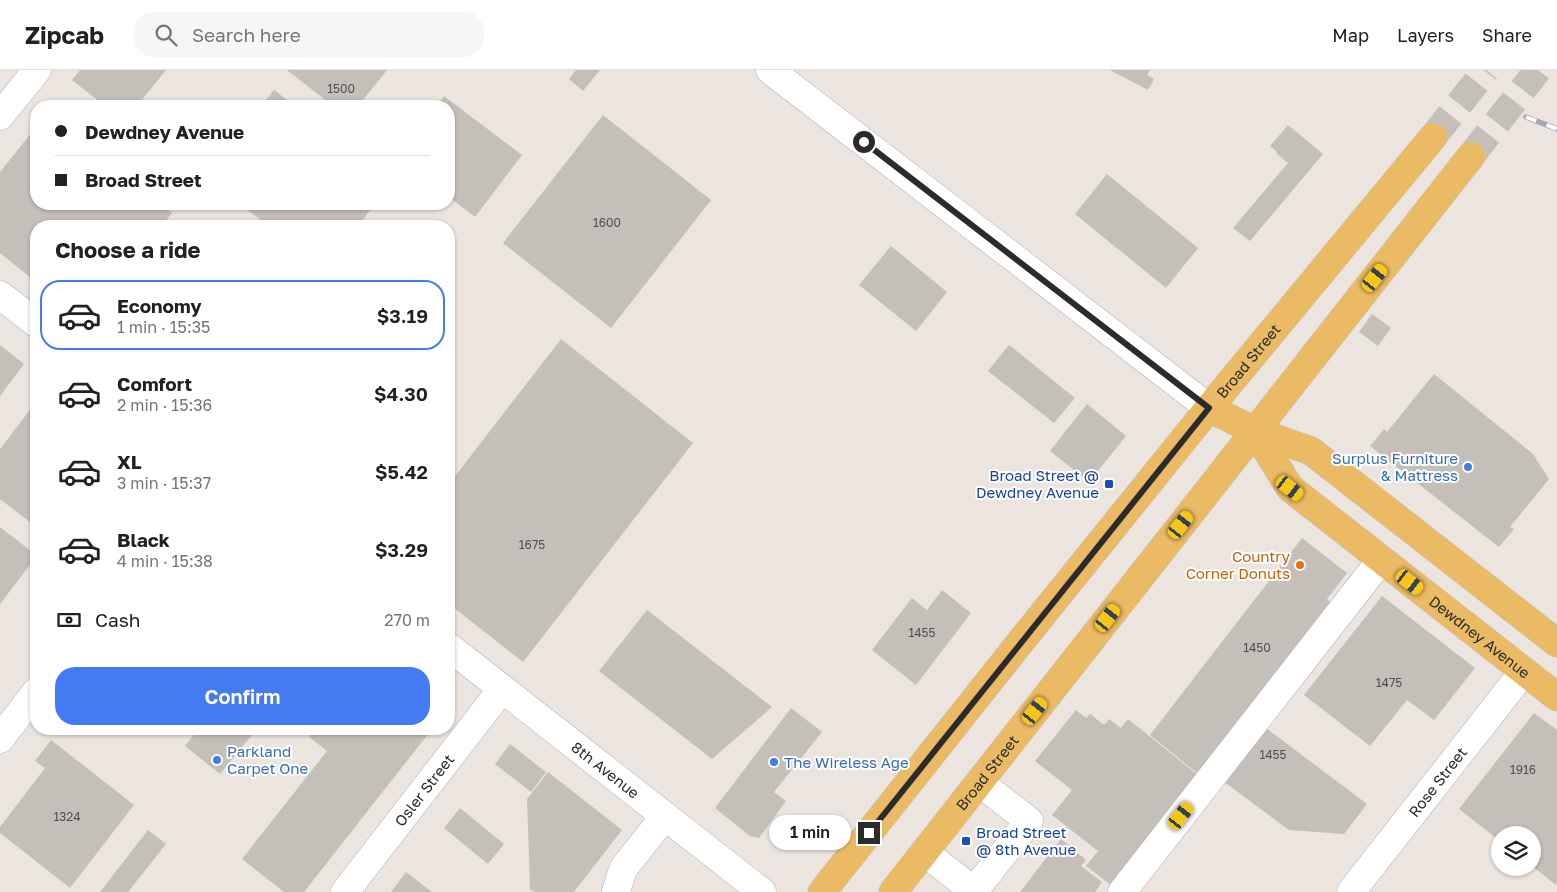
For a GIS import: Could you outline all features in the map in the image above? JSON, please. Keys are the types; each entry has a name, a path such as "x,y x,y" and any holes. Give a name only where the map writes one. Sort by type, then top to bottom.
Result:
{"main road":[{"name":"Broad Street","path":"822,892 1209,408 1434,137"},
{"name":"Broad Street","path":"893,892 1471,156"},
{"path":"1209,408 1255,431 1312,451 1557,643"},
{"name":"Dewdney Avenue","path":"1255,431 1290,488 1557,697"}],"street":[{"path":"0,116 37,70"},
{"path":"770,70 1209,408"},
{"path":"0,295 30,318"},
{"path":"1122,892 1381,560"},
{"name":"8th Avenue","path":"455,652 762,892"},
{"name":"Rose Street","path":"1351,892 1524,671"},
{"name":"Osler Street","path":"346,892 502,689"},
{"path":"0,739 30,700"},
{"path":"924,852 974,891 1029,821 979,782"},
{"path":"616,892 623,870 665,816"}],"building":[{"path":"80,70 166,70 142,100 97,100 72,80"},
{"path":"287,70 387,70 363,100 325,100"},
{"path":"576,70 600,70 583,91 569,79"},
{"path":"1110,70 1150,70 1147,75 1154,79 1148,90"},
{"path":"274,90 287,100 266,100"},
{"path":"444,96 449,100 441,100"},
{"path":"455,104 522,155 475,217 455,202"},
{"path":"603,115 711,200 611,328 503,243"},
{"path":"1288,125 1323,154 1250,241 1233,228 1288,163 1270,146"},
{"path":"30,134 30,210 168,210 172,213 167,220 30,220 30,277 0,253 0,172"},
{"path":"1107,174 1198,248 1166,288 1075,214"},
{"path":"247,210 370,210 363,220 261,220"},
{"path":"891,246 947,292 916,331 859,285"},
{"path":"1372,314 1391,328 1378,346 1359,332"},
{"path":"561,339 693,443 523,662 455,609 455,476"},
{"path":"0,345 24,364 0,396"},
{"path":"1009,345 1075,398 1054,423 988,371"},
{"name":"Surplus Furniture & Mattress","path":"1434,374 1533,454 1549,479 1510,527 1514,529 1499,547 1370,446 1384,429 1387,432"},
{"path":"1087,404 1126,436 1089,482 1050,451"},
{"path":"30,410 30,522 0,499 0,449"},
{"path":"0,527 30,550 30,565 0,604"},
{"path":"1302,538 1347,573 1327,599 1331,603 1202,777 1150,735"},
{"path":"942,590 971,613 916,685 872,650 912,598 927,610"},
{"path":"1382,596 1475,668 1434,720 1407,700 1370,746 1304,695"},
{"path":"647,610 772,707 712,759 599,671"},
{"name":"The Wireless Age","path":"791,708 822,732 774,792 786,801 759,838 750,836 715,808"},
{"path":"1076,710 1086,718 1090,714 1104,725 1109,719 1121,728 1128,719 1198,775 1111,885 1086,866 1098,851 1052,815 1072,790 1035,761"},
{"path":"1534,713 1557,730 1556,885 1541,873 1541,826 1491,826 1491,834 1459,809"},
{"path":"1266,728 1367,804 1344,834 1289,830 1223,781"},
{"name":"Parkland Carpet One","path":"193,735 252,735 220,774 185,746"},
{"path":"311,735 427,735 304,892 284,892 242,859 327,751 309,737"},
{"path":"51,740 134,805 70,888 0,833 0,827 45,768 35,761"},
{"path":"510,744 546,772 531,792 495,764"},
{"path":"548,772 622,830 574,892 535,892 530,889 527,799"},
{"path":"460,808 504,844 488,864 444,828"},
{"path":"148,830 166,844 128,892 100,892"},
{"path":"1061,839 1086,860 1081,866 1102,882 1095,892 1020,892"},
{"path":"406,872 432,892 391,892"}],"tunnel":[{"path":"1433,137 1486,70"},
{"path":"1471,156 1538,70"}],"railway":[{"path":"1526,117 1557,129"}],"place":[{"name":"Surplus Furniture & Mattress","path":"1468,467"},
{"name":"Broad Street @ Dewdney Avenue","path":"1109,484"},
{"name":"Country Corner Donuts","path":"1300,565"},
{"name":"Parkland Carpet One","path":"217,760"},
{"name":"The Wireless Age","path":"774,762"},
{"name":"Broad Street @ 8th Avenue","path":"966,841"}],"route":[{"path":"864,142 1209,408 869,833"}]}
